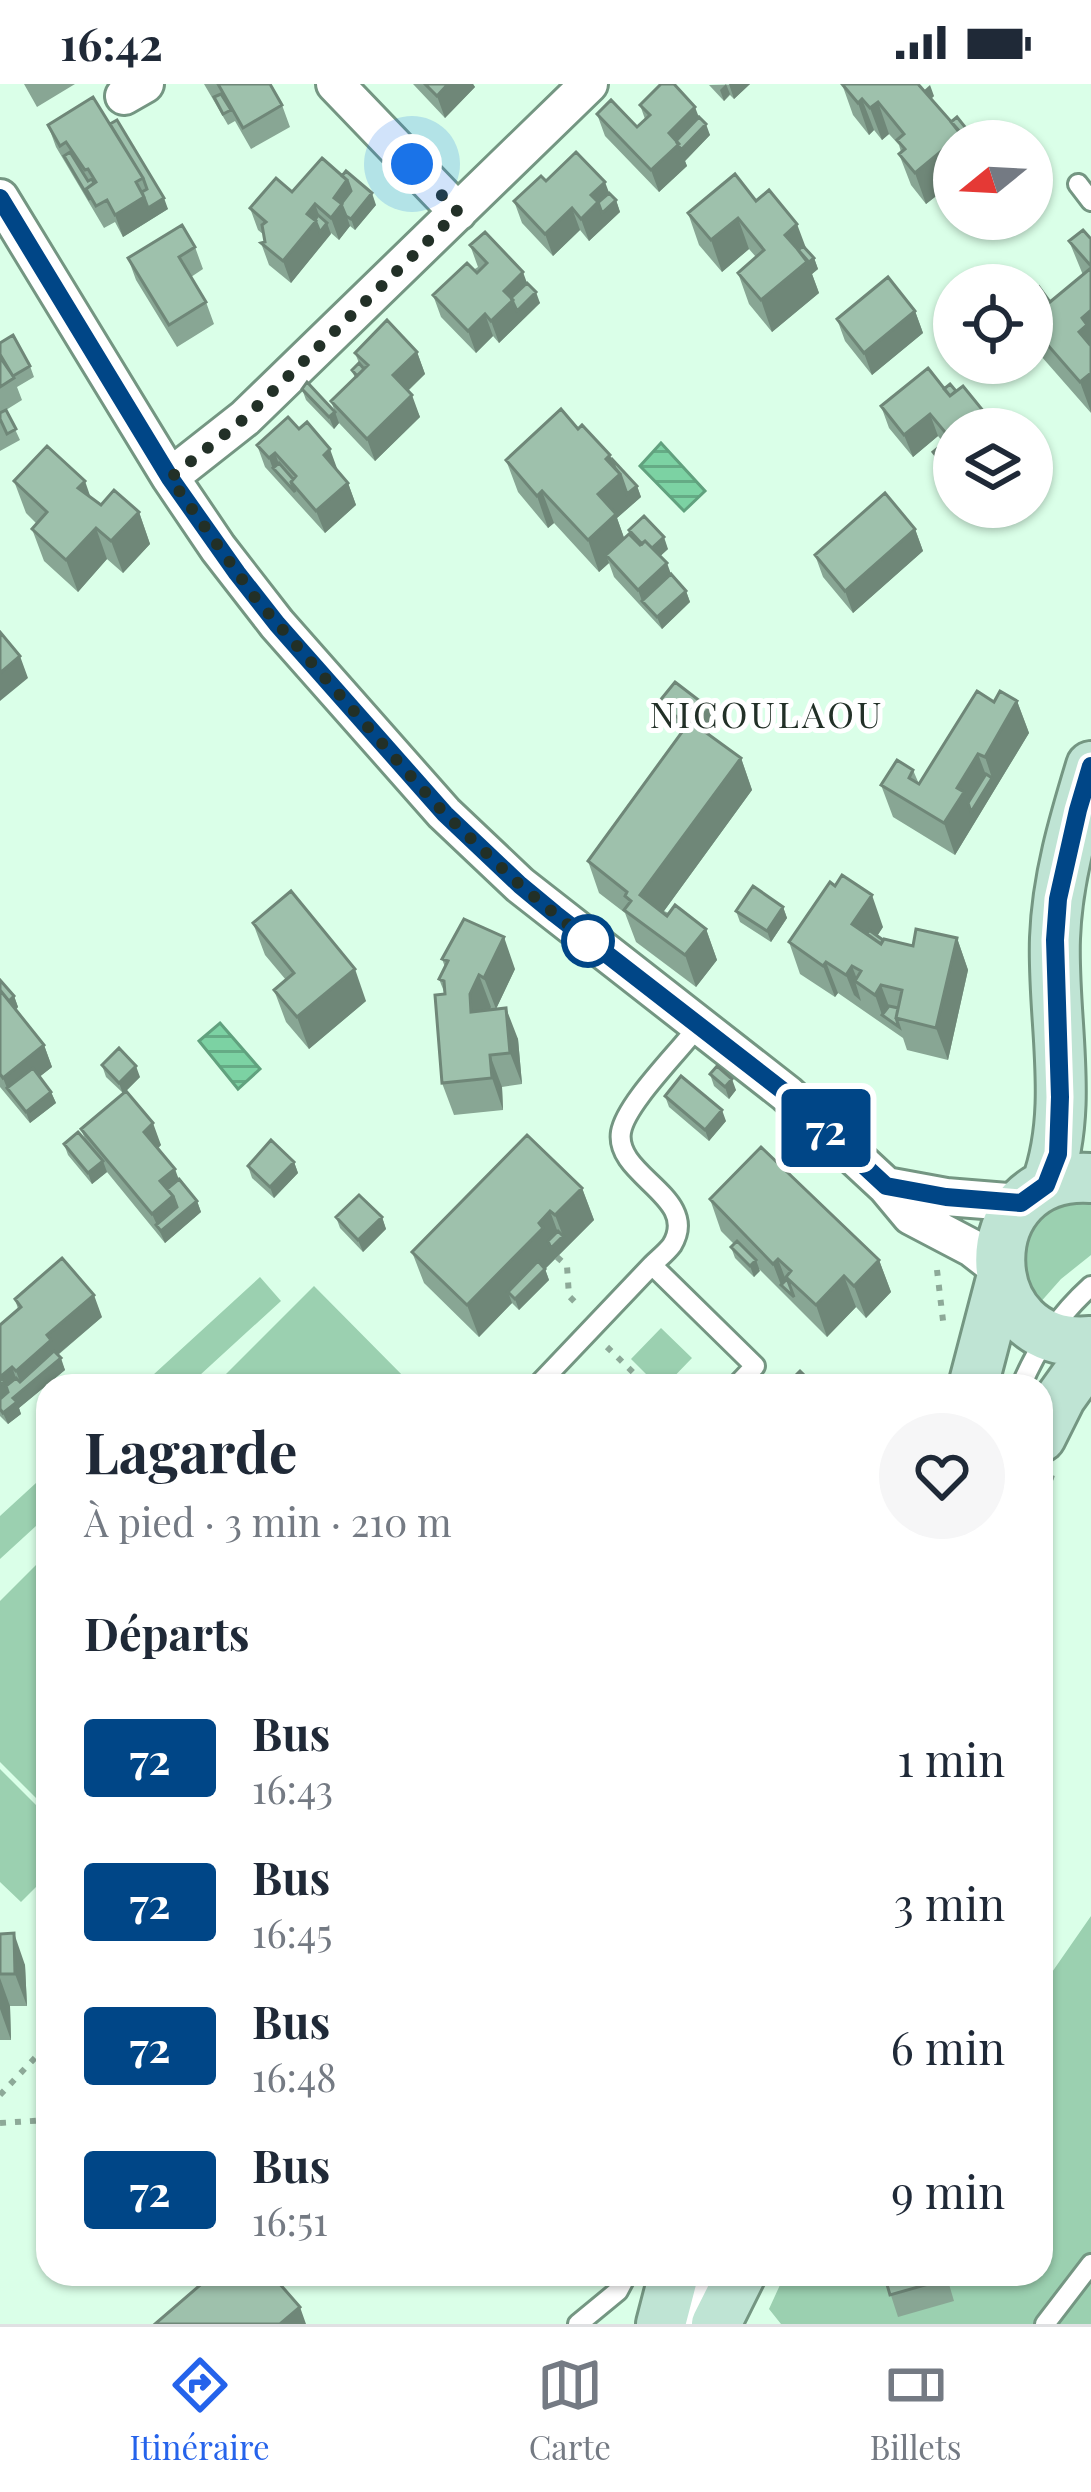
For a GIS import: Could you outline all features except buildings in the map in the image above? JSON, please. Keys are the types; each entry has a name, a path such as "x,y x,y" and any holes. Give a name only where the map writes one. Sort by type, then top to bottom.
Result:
{"street":[{"path":"335,84 458,212"},
{"path":"170,478 245,418 589,84"},
{"path":"0,198 170,478 256,599 445,814 520,885 787,1094 886,1186 911,1216 972,1248 1000,1274"},
{"path":"1069,1338 1022,1318 1000,1274 998,1257 1003,1234 1053,1189 1058,1154 1058,899 1091,766"},
{"path":"1058,1003 1091,1118"},
{"path":"886,1186 946,1197 1053,1189"},
{"path":"977,1374 1000,1274"},
{"path":"1053,1413 1091,1355"},
{"path":"661,2324 671,2286"},
{"path":"716,2324 735,2286"}],"lane":[{"path":"1078,184 1091,201"},
{"path":"548,1374 671,1246 676,1218 670,1204 625,1156 620,1135 629,1110 699,1025"},
{"path":"652,1265 755,1366 747,1374"},
{"path":"1033,1374 1069,1338 1057,1319 1091,1286"},
{"path":"1045,2324 1091,2264"},
{"path":"578,2324 621,2286"},
{"path":"688,2324 702,2286"}],"path":[{"path":"937,1269 945,1339"},
{"path":"0,2095 36,2057"},
{"path":"0,2123 36,2121"}],"shaded area":[{"path":"661,443 705,491 684,511 640,466"},
{"path":"220,1023 260,1069 238,1089 199,1041"},
{"path":"1091,1197 1091,1255 1038,1305 1017,1266 1040,1209"},
{"path":"260,1277 281,1301 201,1374 154,1374"},
{"path":"314,1286 401,1374 226,1374"},
{"path":"661,1328 692,1358 677,1374 646,1374 631,1359"},
{"path":"36,1483 36,1526 0,1559 0,1516"},
{"path":"36,1565 36,1798 0,1762 0,1601"},
{"path":"0,1769 36,1805 36,1887 21,1902 0,1882"},
{"path":"1091,1916 1091,2324 781,2324 769,2309 780,2286 1053,2286 1053,1971"}],"bus line":[{"name":"72","path":"0,198 206,530 256,599 385,748 520,885 787,1094 886,1186 920,1194 1021,1203 1046,1185 1058,1154 1058,899 1091,766"}],"district":[{"name":"NICOULAOU","path":"767,713"}],"route":[{"path":"412,164 458,212 245,418 170,478 256,599 415,781 520,885 588,941"}]}
